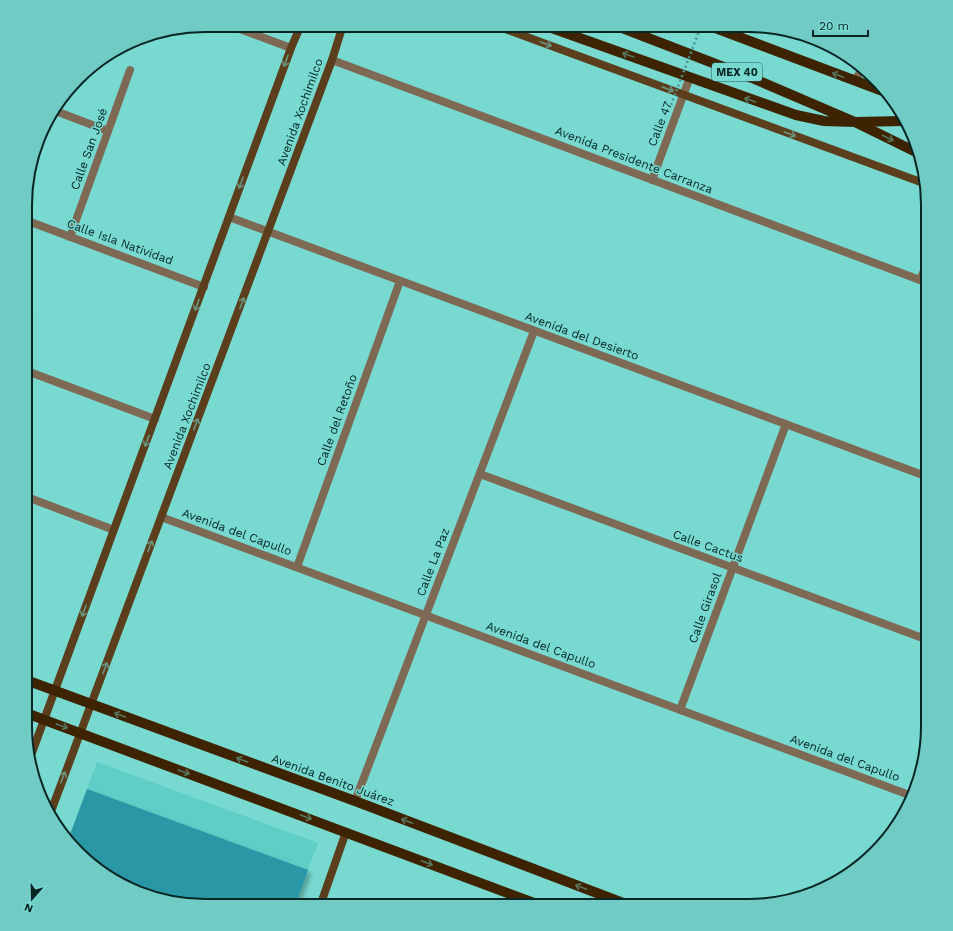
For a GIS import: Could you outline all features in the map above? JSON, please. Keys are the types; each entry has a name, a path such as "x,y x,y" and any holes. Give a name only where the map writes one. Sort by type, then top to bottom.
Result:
{"main road":[{"path":"33,749 298,32"},
{"name":"Avenida Xochimilco","path":"53,807 332,60 341,32"},
{"path":"513,32 920,182"},
{"path":"563,32 747,99 796,115 824,121 899,121"},
{"name":"MEX 40","path":"633,32 752,78 855,122 912,150"},
{"name":"MEX 40","path":"726,32 876,89"},
{"name":"Avenida Benito Juárez","path":"32,682 355,801 613,899"},
{"path":"32,715 523,899"},
{"path":"322,899 346,832"}],"street":[{"path":"248,32 291,48"},
{"name":"Avenida Presidente Carranza","path":"332,60 921,280"},
{"name":"Calle San José","path":"70,237 130,70"},
{"path":"854,81 860,73"},
{"name":"Calle 47","path":"652,180 690,77"},
{"path":"59,112 108,131"},
{"name":"Avenida del Desierto","path":"229,217 921,474"},
{"name":"Calle Isla Natividad","path":"32,223 204,286"},
{"name":"Calle del Retoño","path":"297,567 400,281"},
{"name":"Calle La Paz","path":"355,801 534,331"},
{"path":"32,373 155,419"},
{"name":"Calle Girasol","path":"680,710 786,424"},
{"name":"Calle Cactus","path":"480,474 921,637"},
{"path":"32,499 114,530"},
{"name":"Avenida del Capullo","path":"161,517 907,794"}],"path":[{"path":"672,106 699,32"}],"shaded area":[{"path":"97,762 318,843 298,899 194,899 172,896 150,890 119,876 91,856 70,834"}],"building":[{"path":"87,789 308,870 298,899 183,898 150,890 119,876 91,856 70,834"}]}
